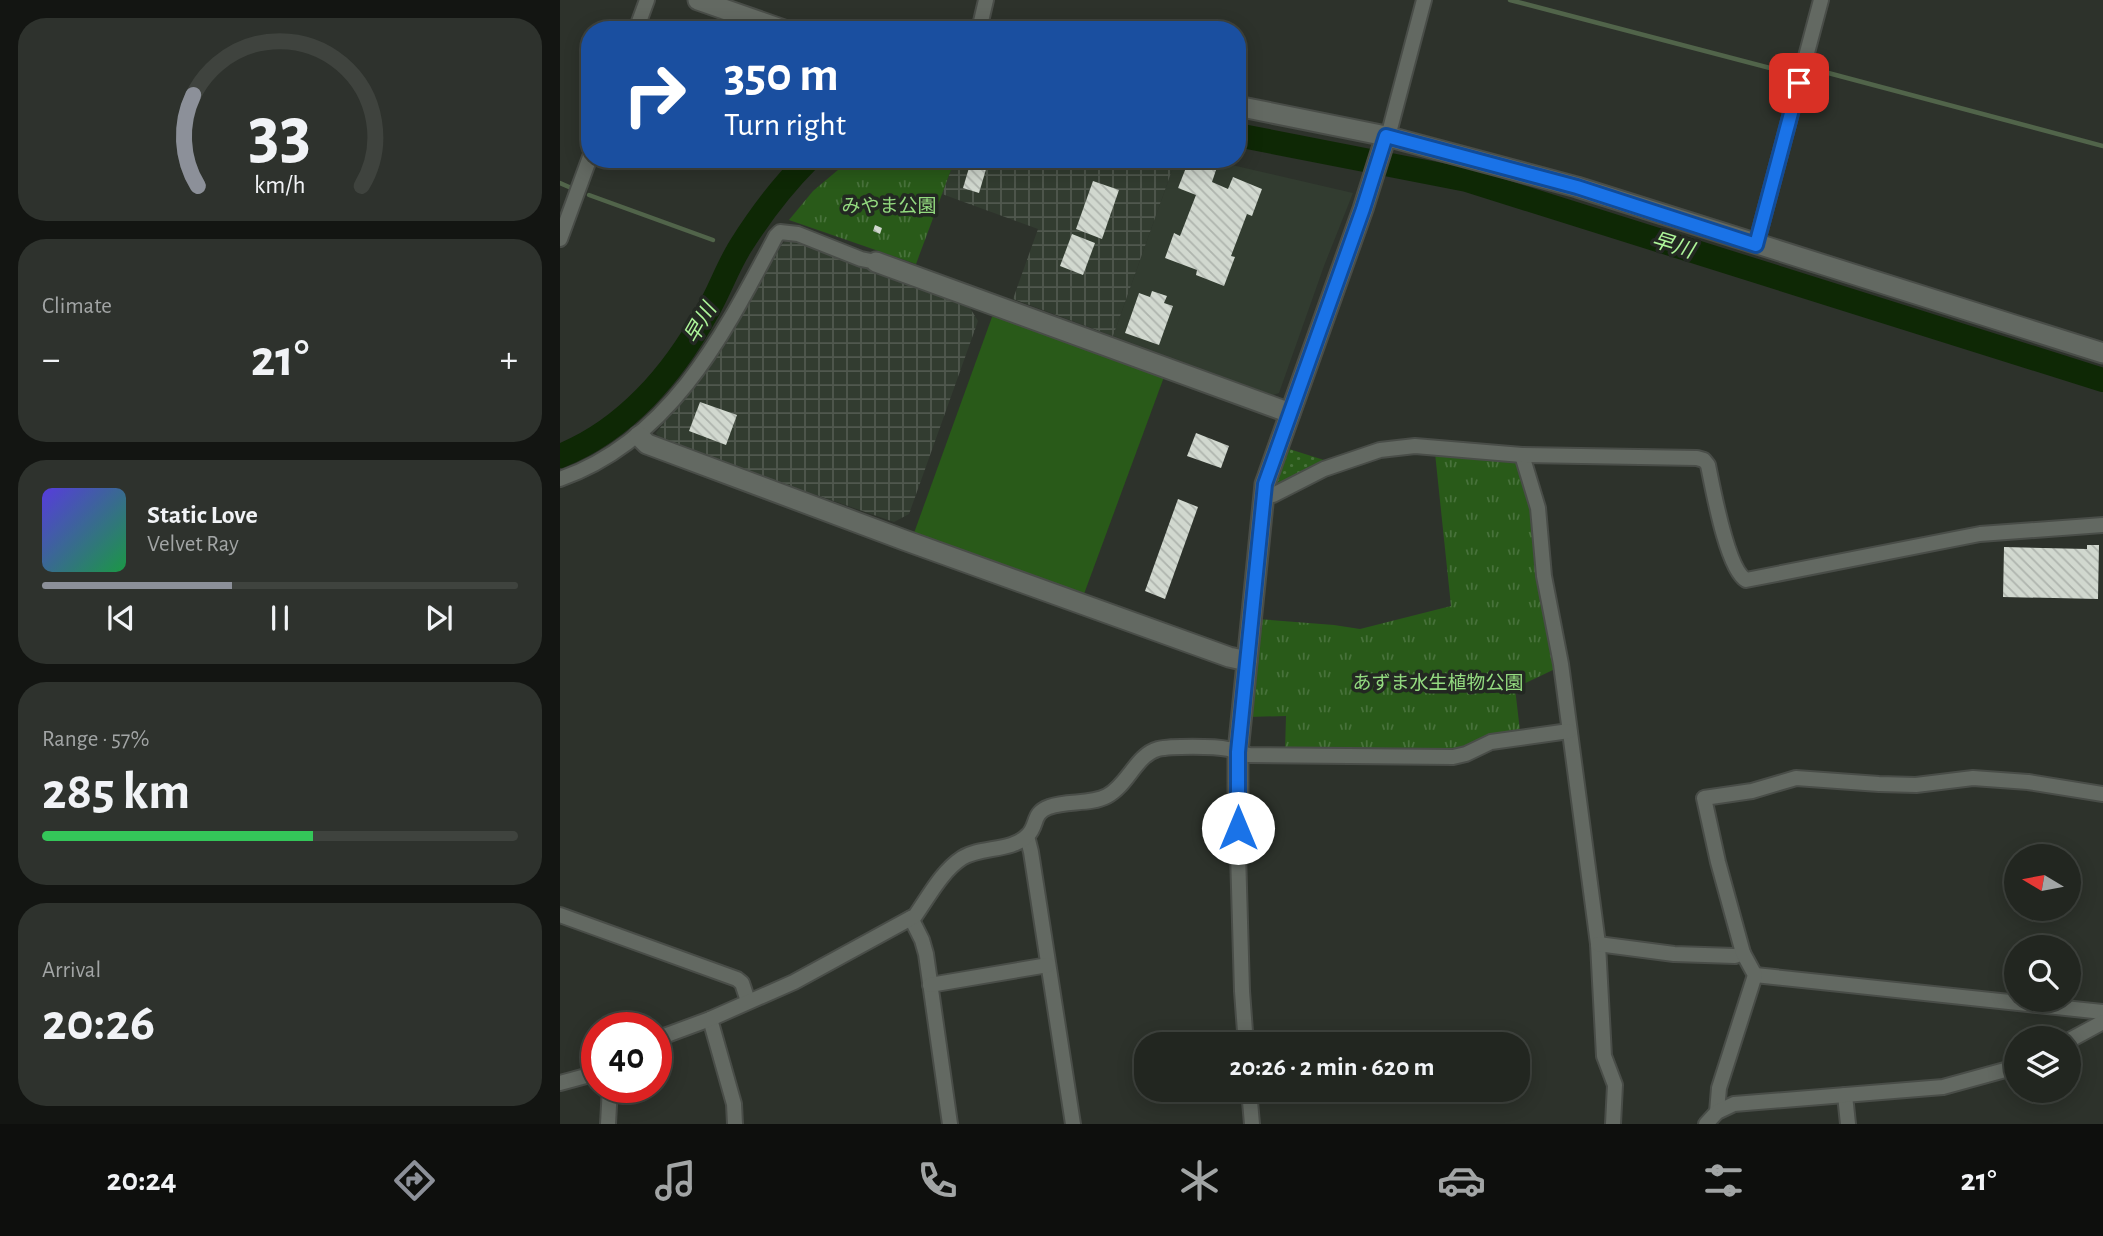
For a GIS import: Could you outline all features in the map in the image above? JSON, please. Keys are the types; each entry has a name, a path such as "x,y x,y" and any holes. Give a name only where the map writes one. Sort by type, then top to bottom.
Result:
{"street":[{"path":"639,21 647,0"},
{"path":"698,0 758,21"},
{"path":"981,21 986,0"},
{"path":"1245,1032 1238,853 1238,752 1267,476 1390,129 1424,0"},
{"path":"1756,245 1821,0"},
{"path":"1246,108 1577,187 2103,353"},
{"path":"560,239 586,168"},
{"path":"560,480 592,466 639,436 680,393 720,338 778,234 785,231 1290,412"},
{"path":"639,436 647,444 904,540 1229,657 1247,661"},
{"path":"1264,497 1324,469 1380,450 1415,446 1522,455 1697,458 1708,465 1727,545 1738,573 1746,580 1980,534 2103,525"},
{"path":"1522,455 1538,508 1544,576 1561,664 1598,944 1604,1056 1616,1093 1613,1124"},
{"path":"1073,1124 1027,836 1037,814 1053,805 1107,796 1120,787 1145,757 1152,752 1169,748 1228,749 1249,755 1453,757 1491,742 1569,731"},
{"path":"1717,1112 1719,1088 1755,975 1742,954 1704,798 1752,791 1796,778 1916,785 1973,778 2028,782 2103,793"},
{"path":"672,1033 794,982 915,916 946,872 964,856 1027,836"},
{"path":"560,915 737,979 742,983 748,1001"},
{"path":"911,918 922,940 950,1124"},
{"path":"1598,944 1674,954 1742,954"},
{"path":"930,985 1048,965"},
{"path":"1755,975 2103,1012"},
{"path":"710,1019 734,1104 735,1124"},
{"path":"2081,1034 2103,1022"},
{"path":"1706,1124 1717,1112 1734,1104 1943,1087 2004,1070"},
{"path":"560,1083 581,1077"},
{"path":"1845,1095 1848,1124"},
{"path":"1251,1102 1252,1124"},
{"path":"608,1124 609,1103"}],"shaded area":[{"path":"952,168 1173,168 1113,336 1013,299 1038,229 942,194"},
{"path":"1173,168 1245,168 1353,193 1279,393 1273,395 1113,336"},
{"path":"788,239 967,303 978,321 909,514 894,522 728,464 660,438 656,433 726,344 782,244"}],"green space":[{"name":"みやま公園","path":"840,168 952,168 916,264 789,220 813,191"},
{"path":"996,316 1164,377 1084,594 914,533 992,317"},
{"path":"1286,448 1327,461 1275,488 1273,484"},
{"name":"あずま水生植物公園","path":"1435,453 1516,462 1534,511 1536,570 1555,669 1515,688 1520,731 1492,735 1451,752 1285,751 1286,716 1248,717 1258,619 1360,629 1451,606"}],"building":[{"path":"969,168 986,168 979,193 963,188"},
{"path":"1186,168 1211,168 1216,170 1212,182 1228,189 1233,177 1262,189 1252,216 1247,214 1231,256 1235,257 1224,286 1196,275 1197,270 1165,258 1174,233 1180,236 1196,195 1178,188"},
{"path":"1093,181 1119,190 1102,239 1076,229"},
{"path":"875,225 882,228 880,234 873,231"},
{"path":"1072,234 1095,243 1083,275 1060,266"},
{"path":"1152,291 1167,296 1164,303 1173,306 1159,345 1125,333 1139,293 1150,297"},
{"path":"700,402 737,415 726,445 689,431"},
{"path":"1196,433 1229,446 1221,468 1187,456"},
{"path":"1178,499 1198,507 1165,599 1145,591"},
{"path":"2087,545 2099,545 2098,599 2003,597 2004,547 2087,549"}],"waterway":[{"path":"1510,0 1789,73"},
{"path":"1817,70 2103,146"},
{"name":"早川","path":"1246,137 1467,180 2103,380"},
{"name":"早川","path":"560,456 606,431 645,398 662,378 693,336 748,235 801,168"},
{"path":"560,183 569,187"},
{"path":"589,195 713,240"},
{"path":"729,247 739,249"}],"route":[{"path":"1238,828 1238,752 1265,484 1363,209 1386,136 1577,187 1756,245 1799,83"}]}
